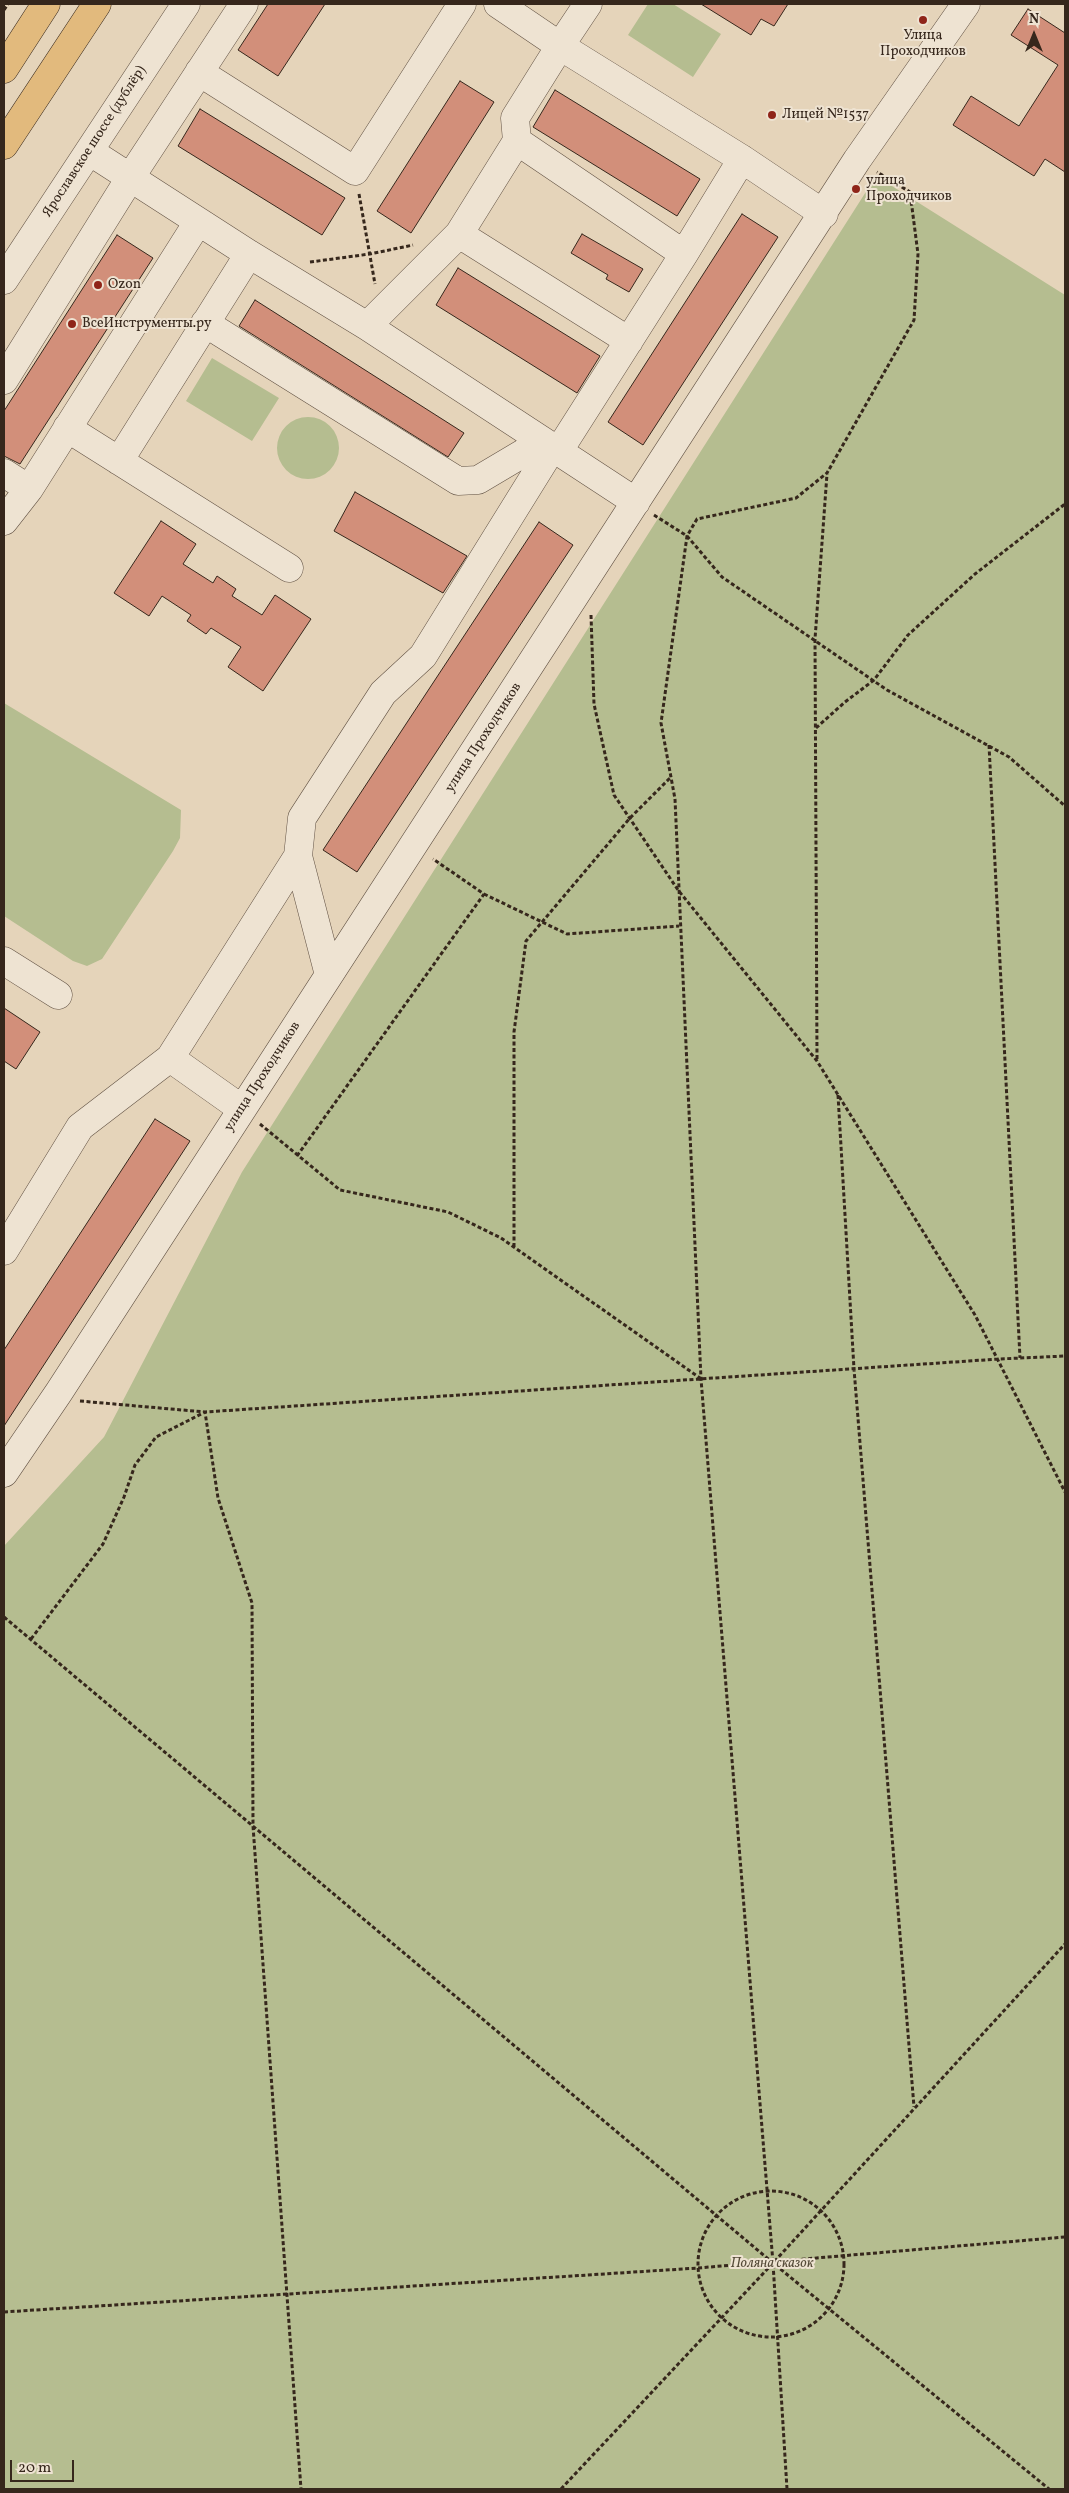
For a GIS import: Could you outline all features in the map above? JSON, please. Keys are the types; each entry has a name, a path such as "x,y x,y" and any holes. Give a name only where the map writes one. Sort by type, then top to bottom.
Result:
{"main road":[{"path":"4,69 46,4"},
{"path":"4,145 97,4"}],"street":[{"name":"Ярославское шоссе (дублёр)","path":"4,280 186,4"},
{"path":"4,380 130,178 244,4"},
{"path":"199,72 355,171 462,4"},
{"path":"498,4 560,46 742,160 824,214"},
{"path":"374,320 459,234 517,141 515,118 588,4"},
{"name":"улица Проходчиков","path":"4,1473 59,1392 586,578 643,508 857,160 966,4"},
{"path":"517,141 684,254"},
{"path":"89,151 249,254 374,320 550,447 643,508"},
{"path":"329,975 298,856 302,818 383,693 422,656 550,447 629,341 742,160"},
{"path":"4,521 29,489 198,222"},
{"path":"459,234 629,341"},
{"path":"119,461 249,254"},
{"path":"206,323 458,481 478,480 550,447"},
{"path":"67,428 289,568"},
{"path":"4,473 29,489"},
{"path":"4,1251 80,1127 170,1058 298,856"},
{"path":"4,961 58,995"},
{"path":"170,1058 242,1109"}],"path":[{"path":"4,10 8,4"},
{"path":"787,2489 773,2263 701,1379 679,926 675,799 661,723 687,536 697,519 796,498 827,473 914,320 918,254 910,192 872,169"},
{"path":"355,171 370,254 374,320"},
{"path":"306,262 370,254 415,244"},
{"path":"816,1061 815,639 827,473"},
{"path":"815,729 845,702 874,680 908,636 961,586 1024,534 1065,504"},
{"path":"643,508 687,536 722,578 815,639 887,690 1009,757 1065,806"},
{"path":"586,578 591,602 594,704 614,795 678,890 816,1061 838,1094 974,1315 999,1359 1065,1492"},
{"path":"989,745 1020,1358"},
{"path":"514,1247 514,1032 526,941 630,818 671,777"},
{"path":"414,846 484,894 567,934 679,926"},
{"path":"297,1156 484,894"},
{"path":"838,1094 854,1369 914,2107"},
{"path":"242,1109 340,1190 448,1212 501,1238 701,1379"},
{"path":"84,1403 205,1412 1065,1356"},
{"path":"31,1639 103,1544 124,1497 135,1465 156,1437 205,1412"},
{"path":"205,1412 218,1498 252,1603 253,1826 301,2489"},
{"path":"4,1617 716,2216 1050,2489"},
{"path":"561,2489 773,2263 1065,1944"},
{"path":"767,2191 787,2192 805,2199 821,2210 832,2223 840,2239 844,2256 844,2275 839,2294 830,2310 814,2324 797,2333 778,2338 757,2337 738,2330 721,2318 709,2304 701,2287 698,2268 702,2240 716,2216 731,2203 748,2195 767,2191"},
{"path":"4,2312 773,2263 1065,2237"}],"green space":[{"path":"648,4 673,4 721,34 693,77 628,35"},
{"name":"Поляна сказок","path":"876,176 1065,295 1065,2489 4,2489 4,1546 104,1437 242,1172"},
{"path":"212,358 279,398 252,441 186,401"},
{"path":"308,417 320,419 330,426 337,436 339,448 337,460 330,470 320,477 308,479 296,477 286,470 279,460 277,448 279,436 286,426 296,419"},
{"path":"4,703 181,810 180,838 173,851 102,959 87,966 73,961 4,916"}],"building":[{"path":"268,4 325,4 278,76 238,50"},
{"path":"701,4 788,4 774,26 761,19 751,35"},
{"path":"1028,9 1065,33 1065,172 1045,159 1034,176 953,125 971,96 1019,126 1058,65 1011,35"},
{"path":"460,81 494,102 411,233 377,211"},
{"path":"555,90 700,179 677,216 533,127"},
{"path":"200,109 345,198 322,235 178,146"},
{"path":"742,214 778,237 643,445 608,422"},
{"path":"582,234 643,269 629,292 606,279 608,275 571,253"},
{"path":"117,235 153,258 20,464 4,456 4,411"},
{"path":"458,268 600,356 577,393 436,305"},
{"path":"255,300 464,433 448,457 239,326"},
{"path":"355,492 467,556 443,593 334,531"},
{"path":"161,521 196,544 183,564 213,583 217,576 236,589 232,596 262,615 275,595 311,619 263,691 228,667 241,647 211,628 206,634 187,621 191,615 162,596 149,616 114,593"},
{"path":"539,522 573,545 357,872 323,850"},
{"path":"4,1008 40,1032 16,1069 4,1061"},
{"path":"155,1119 190,1141 4,1426 4,1350"}],"place":[{"name":"Улица Проходчиков","path":"923,20"},
{"name":"Лицей №1537","path":"772,115"},
{"name":"улица Проходчиков","path":"856,189"},
{"name":"Ozon","path":"98,285"},
{"name":"ВсеИнструменты.ру","path":"72,324"}]}
